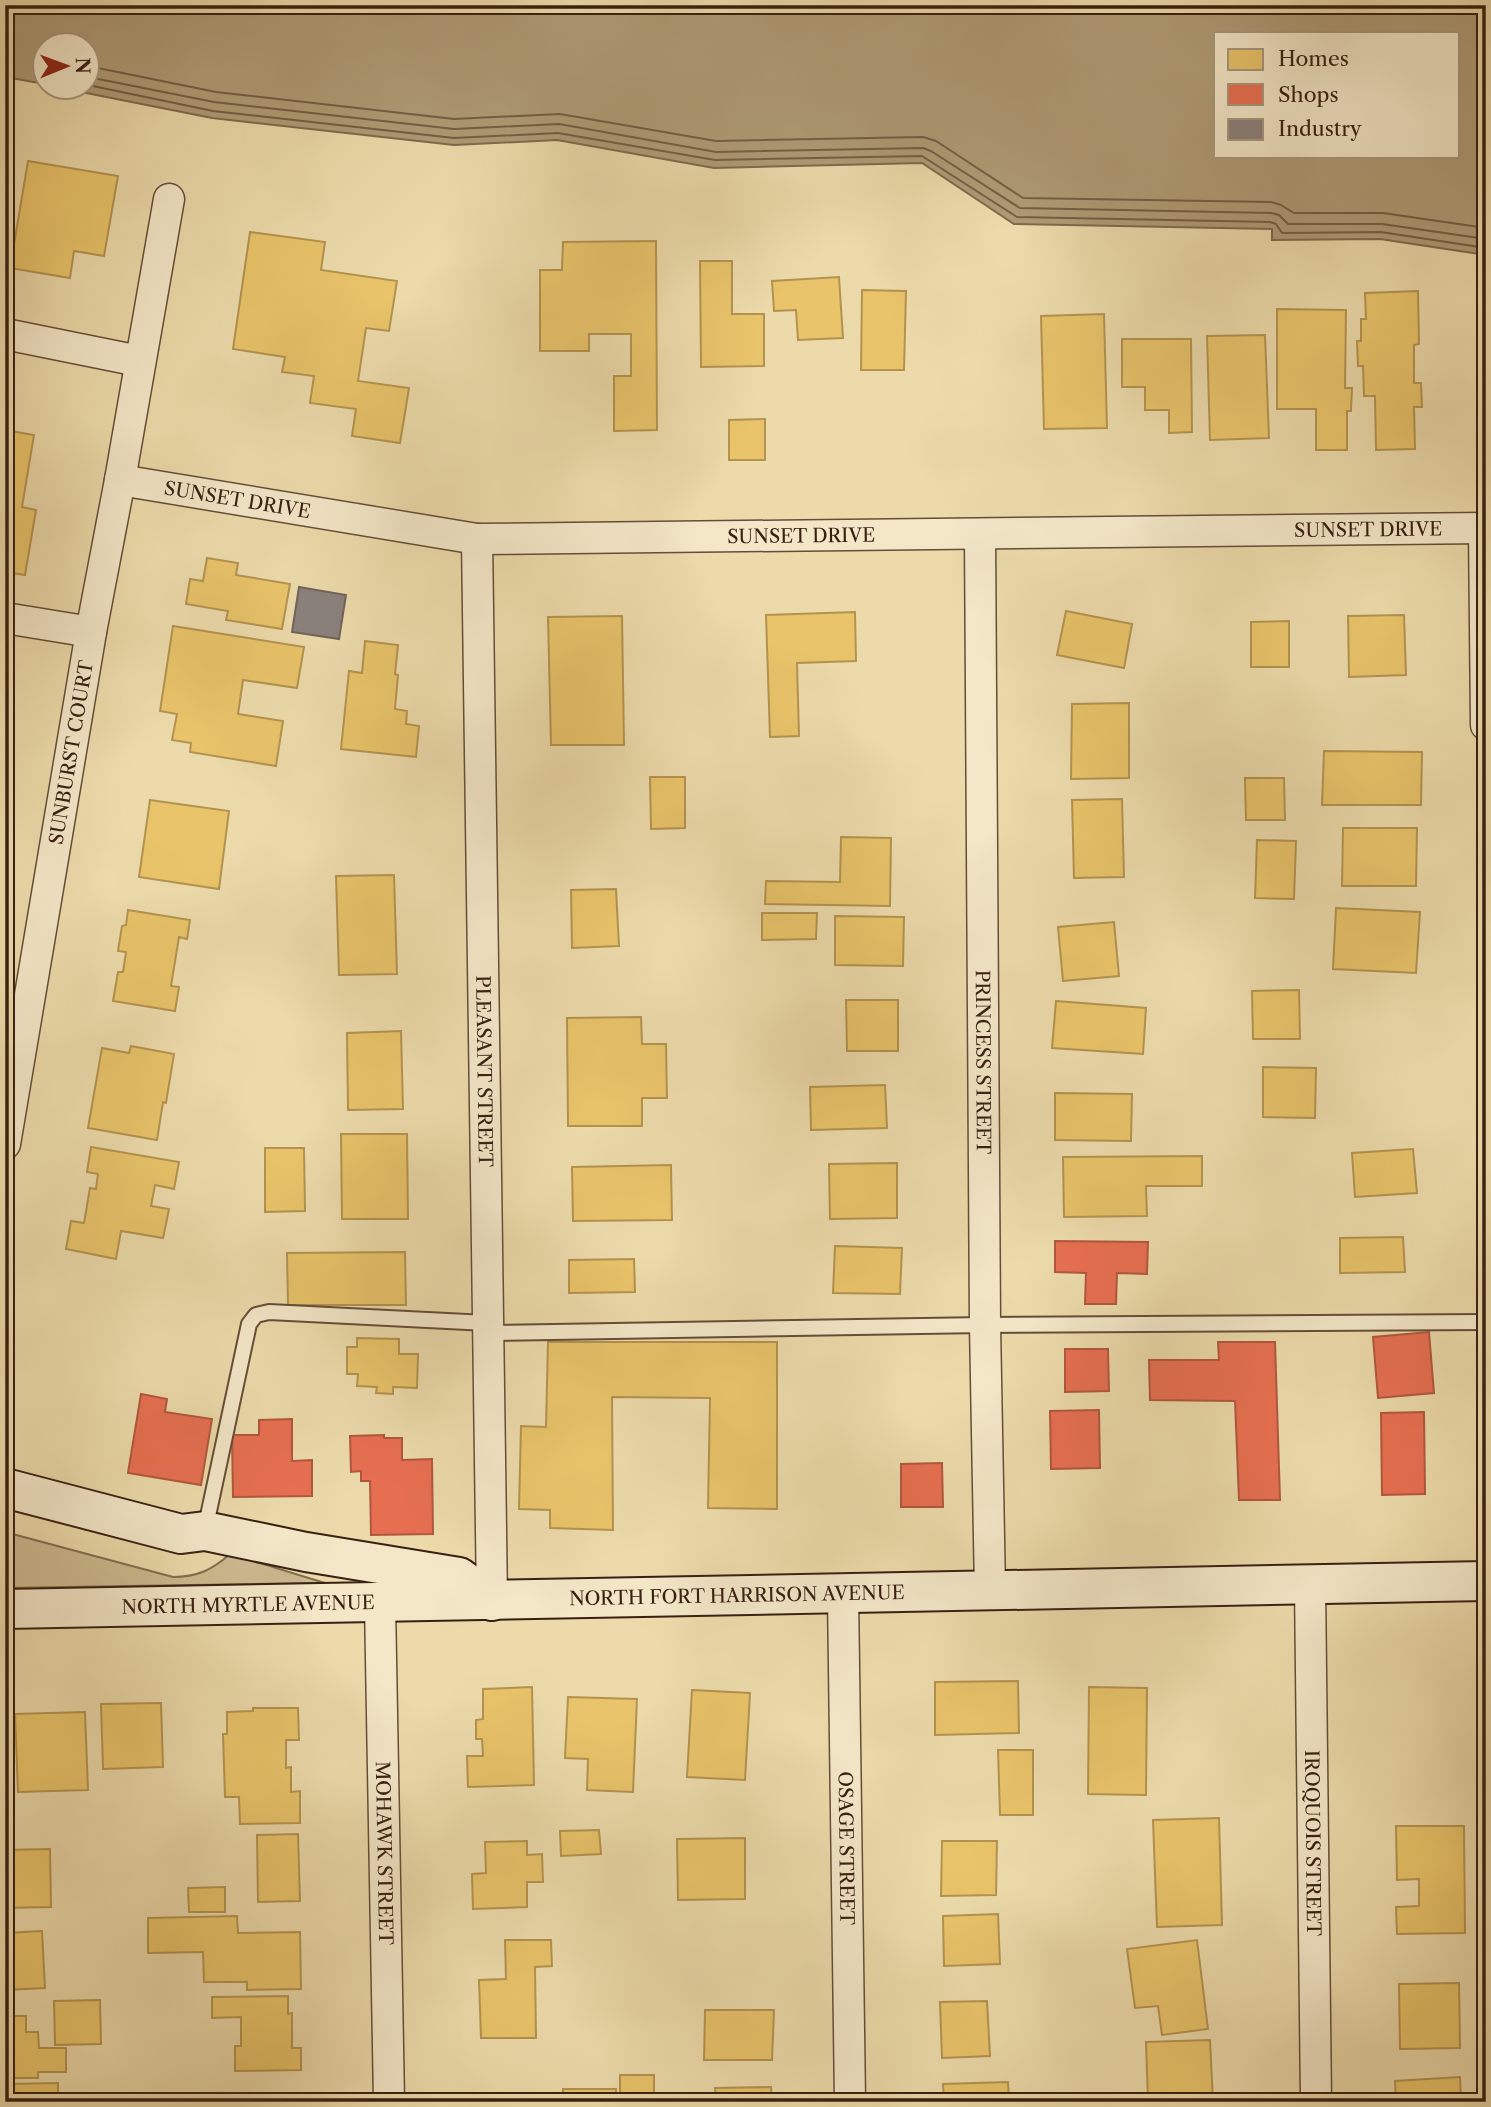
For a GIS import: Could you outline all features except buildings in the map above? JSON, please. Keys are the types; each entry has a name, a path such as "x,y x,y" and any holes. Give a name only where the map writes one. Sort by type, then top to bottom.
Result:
{"main road":[{"path":"5,1488 181,1534 205,1531 306,1552 459,1577 492,1601"},
{"name":"NORTH FORT HARRISON AVENUE","path":"492,1601 1486,1581"},
{"name":"NORTH MYRTLE AVENUE","path":"5,1609 492,1601"}],"street":[{"name":"SUNBURST COURT","path":"5,1144 15,1036 120,480 169,199"},
{"path":"5,334 139,361"},
{"name":"SUNSET DRIVE","path":"120,480 477,539 1485,528"},
{"path":"1485,528 1486,725"},
{"name":"PRINCESS STREET","path":"979,534 985,1325 990,1591"},
{"name":"PLEASANT STREET","path":"477,539 492,1601"},
{"path":"5,618 91,632"},
{"name":"IROQUOIS STREET","path":"1310,1584 1316,2102"},
{"name":"OSAGE STREET","path":"843,1594 850,2102"},
{"name":"MOHAWK STREET","path":"380,1603 389,2102"}],"lane":[{"path":"205,1531 249,1324 256,1315 269,1312 487,1328 1486,1322"}],"shaded area":[{"path":"5,1532 173,1577 204,1572 230,1554 325,1583 5,1588"}],"water":[{"path":"5,5 1486,5 1486,255 1380,239 1272,240 1272,229 1014,224 922,163 714,168 557,140 454,145 212,118 102,96 102,32 32,32 32,82 5,77"}]}
